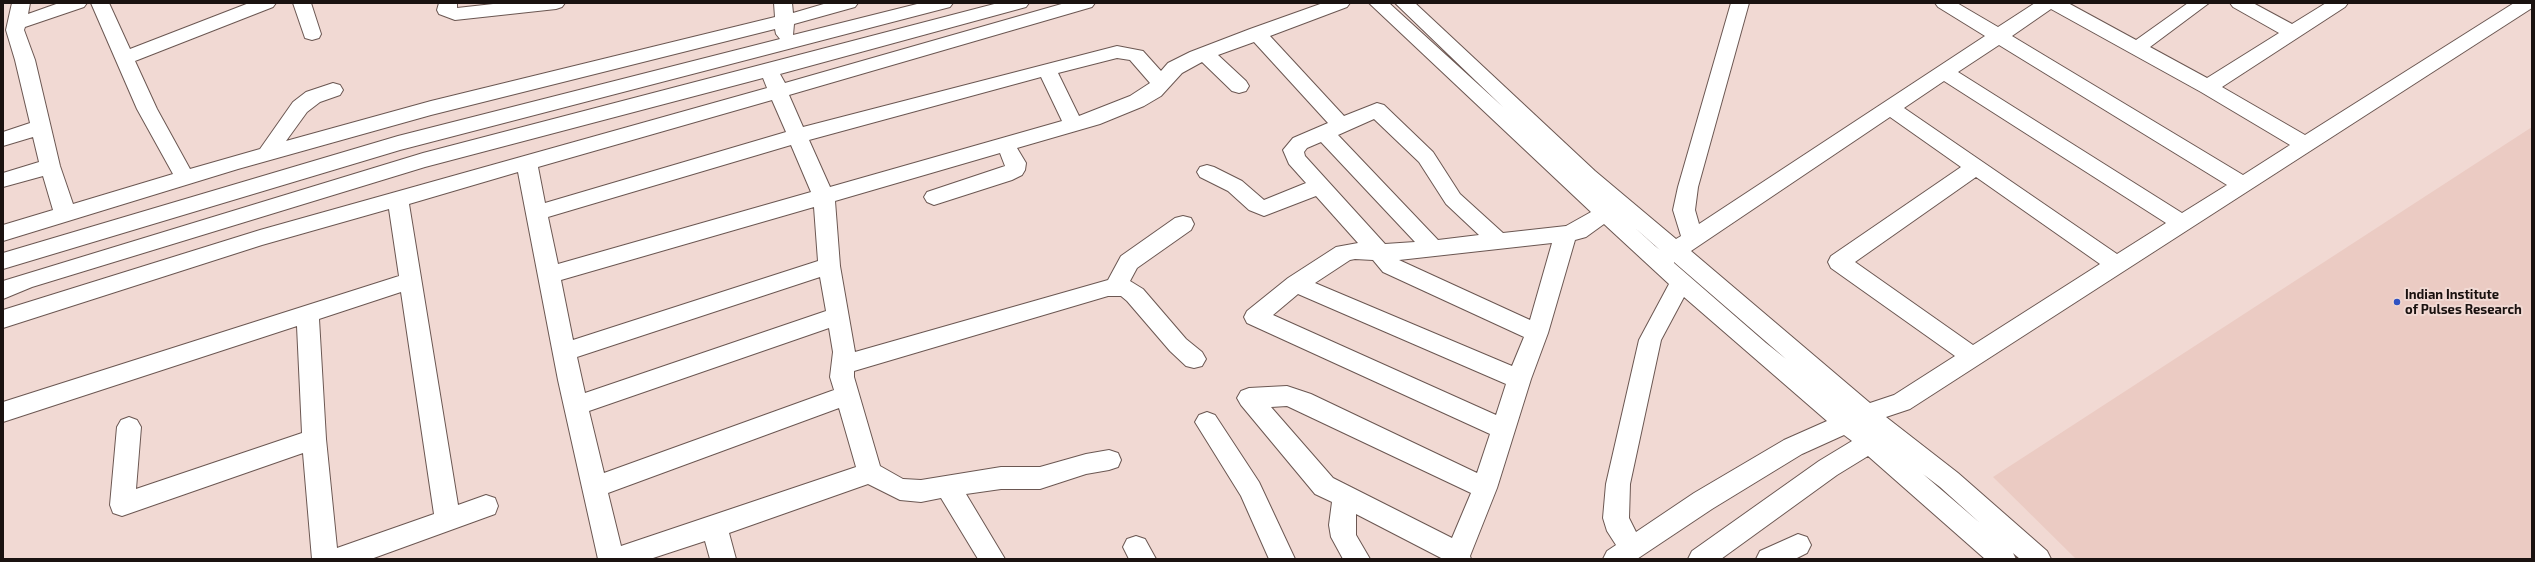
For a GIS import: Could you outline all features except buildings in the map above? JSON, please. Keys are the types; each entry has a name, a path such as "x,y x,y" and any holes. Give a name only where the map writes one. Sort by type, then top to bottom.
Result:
{"street":[{"path":"21,3 15,30 25,60 50,166 65,213"},
{"path":"16,24 78,3"},
{"path":"100,3 147,109 185,178"},
{"path":"124,59 191,31 267,3"},
{"path":"302,3 312,34"},
{"path":"448,3 446,10 455,14 556,3"},
{"path":"3,233 65,213 267,154 784,12 850,3"},
{"path":"3,261 398,143 944,3"},
{"path":"3,290 25,281 423,160 1020,3"},
{"path":"3,319 260,238 527,164 1086,3"},
{"path":"549,275 1074,125 1138,101 1161,84 1175,68 1204,54 1341,3"},
{"path":"1693,239 1684,210 1688,187 1740,3"},
{"path":"1944,3 2242,184"},
{"path":"1667,256 1945,74 2048,3"},
{"path":"2054,3 2138,47 2304,144"},
{"path":"2138,47 2200,3"},
{"path":"2239,3 2292,32"},
{"path":"2208,87 2339,3"},
{"path":"1396,5 1605,214 1667,256 1681,281 1856,418"},
{"path":"1396,5 1588,176 1667,256 1878,437 2003,559"},
{"path":"1681,281 1650,340 1618,484 1616,518 1624,553 1793,447 1856,418 1902,402 2304,144 2516,5"},
{"path":"784,12 786,44"},
{"path":"1257,33 1333,129 1434,248"},
{"path":"763,50 778,92 824,197 829,266 844,352 842,377 846,396 870,473 894,486 910,491 1001,478 1040,478 1086,464 1109,460"},
{"path":"536,213 797,136 1105,54 1126,53 1141,60 1161,84"},
{"path":"1204,54 1239,86"},
{"path":"1047,70 1074,125"},
{"path":"1945,74 2181,222"},
{"path":"267,154 300,107 313,96 333,90"},
{"path":"1892,109 2116,264"},
{"path":"1498,241 1453,199 1426,157 1377,110 1300,143 1292,154 1397,270 1537,332"},
{"path":"3,140 40,127"},
{"path":"934,197 1005,175 1015,170 1016,162 1005,145"},
{"path":"527,164 576,406 611,559"},
{"path":"3,180 50,166"},
{"path":"1973,357 1839,262 1976,167"},
{"path":"1207,172 1235,186 1256,205 1264,208 1320,186"},
{"path":"398,200 448,520"},
{"path":"1504,429 1255,317 1296,284 1334,257 1344,253 1355,251 1380,253 1566,234 1578,231 1605,214"},
{"path":"1118,288 1121,273 1129,262 1183,224"},
{"path":"1485,488 1303,402 1287,396 1249,398 1317,479 1345,498 1441,545 1458,558 1485,488 1520,379 1537,332 1566,234"},
{"path":"565,352 829,266"},
{"path":"3,412 410,280"},
{"path":"1296,284 1520,379"},
{"path":"843,365 1108,288 1124,288 1135,295 1178,345 1194,359"},
{"path":"308,314 314,439 325,559"},
{"path":"576,406 838,316"},
{"path":"595,487 846,396"},
{"path":"1701,559 1828,468 1878,437 1902,402"},
{"path":"1207,422 1250,490 1282,559"},
{"path":"129,427 122,505 314,439"},
{"path":"1878,437 1949,480 2038,559"},
{"path":"615,559 811,495 870,473"},
{"path":"947,486 992,559"},
{"path":"1345,498 1342,525 1344,537 1357,559"},
{"path":"339,559 486,506"},
{"path":"714,526 723,559"},
{"path":"1769,559 1798,545"}],"shaded area":[{"name":"Indian Institute of Pulses Research","path":"2532,127 2532,559 2076,559 1993,477"}],"place":[{"name":"Indian Institute of Pulses Research","path":"2397,302"}]}
